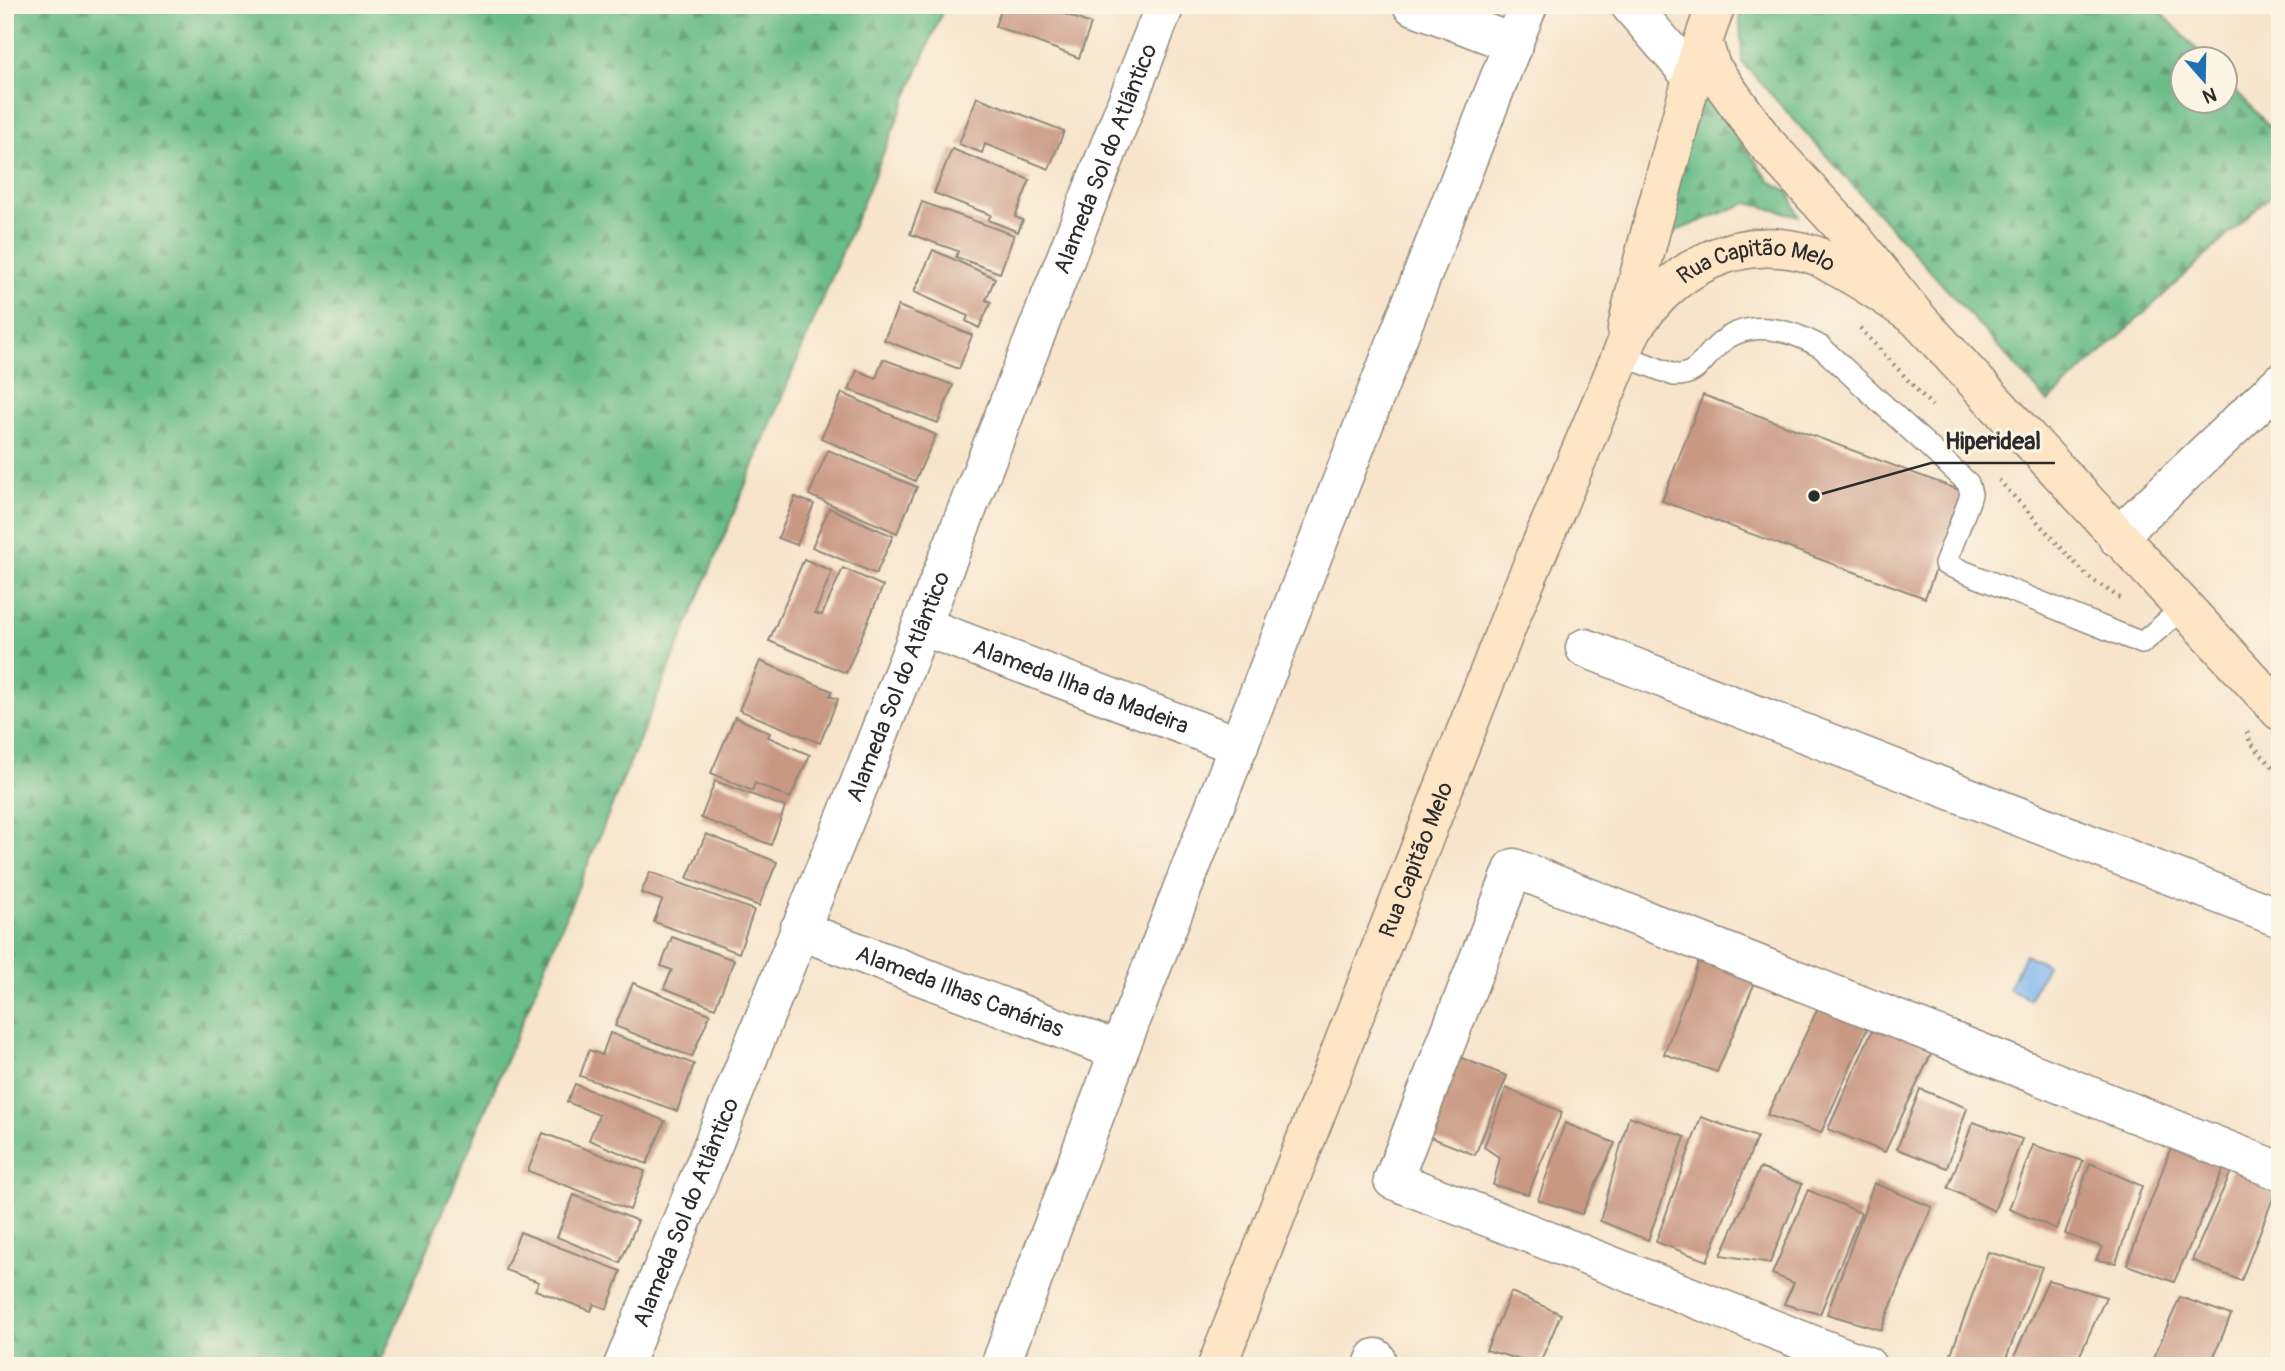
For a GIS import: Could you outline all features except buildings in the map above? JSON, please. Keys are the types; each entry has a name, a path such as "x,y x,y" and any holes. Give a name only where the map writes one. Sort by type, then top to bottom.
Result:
{"main road":[{"name":"Rua Capitão Melo","path":"1622,355 1636,288 1703,41 1716,5"},
{"path":"1703,41 1710,67 1765,142 1851,236 1917,318 2117,537 2173,617 2279,709"},
{"name":"Rua Capitão Melo","path":"1217,1366 1515,606 1632,330 1647,307 1665,288 1698,266 1735,251 1788,248 1814,254 1867,282 1917,318"}],"street":[{"name":"Alameda Sol do Atlântico","path":"623,1366 922,626 1165,5"},
{"path":"1412,5 1514,44"},
{"path":"1000,1366 1119,1051 1528,5"},
{"path":"1630,5 1693,78"},
{"path":"2117,537 2280,383"},
{"name":"Alameda Ilha da Madeira","path":"922,626 1239,746"},
{"path":"1585,648 2280,918"},
{"path":"1867,1366 1393,1180 1514,868 2280,1171"},
{"name":"Alameda Ilhas Canárias","path":"799,930 1119,1051"}],"lane":[{"path":"1622,355 1681,375 1695,371 1718,345 1746,330 1767,328 1788,331 1805,338 1821,346 1968,483 1971,494 1945,564 2142,643 2173,617"}],"path":[{"path":"1853,319 1937,412"},
{"path":"1993,473 2087,576 2173,617"},
{"path":"2247,729 2250,742 2280,775"}],"green space":[{"path":"5,5 945,5 379,1366 5,1366"},
{"path":"1739,5 2154,5 2193,46 2170,46 2170,116 2240,116 2240,95 2280,138 2280,187 2048,402 1742,62"},
{"path":"1704,91 1770,181 1788,191 1799,216 1747,203 1658,238"}],"water":[{"path":"2025,954 2047,965 2030,999 2009,990"}],"place":[{"name":"Hiperideal","path":"1814,496"}]}
